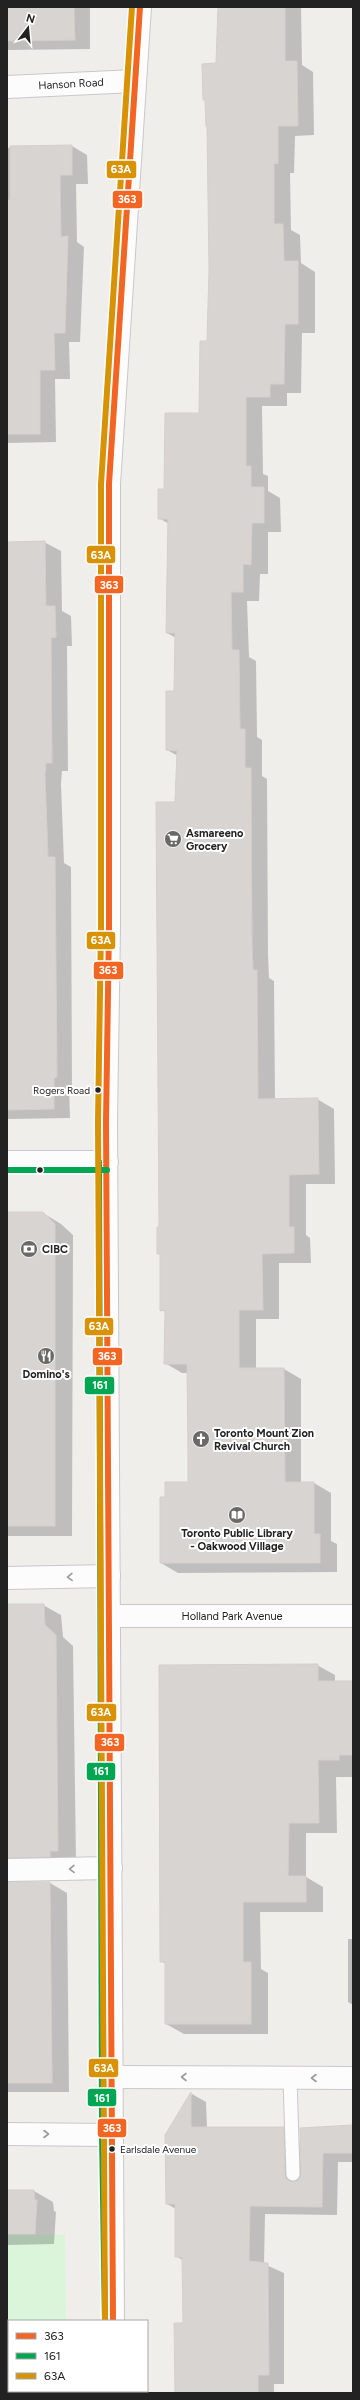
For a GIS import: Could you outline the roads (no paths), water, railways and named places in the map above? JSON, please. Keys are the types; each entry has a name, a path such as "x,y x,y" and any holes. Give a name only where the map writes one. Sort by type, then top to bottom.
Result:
{"street":[{"path":"113,2320 110,2135 110,1616 106,1162 109,928 109,484 140,7"},
{"name":"Hanson Road","path":"7,87 135,81"},
{"path":"7,1162 106,1162"},
{"path":"7,1578 109,1576"},
{"name":"Holland Park Avenue","path":"110,1616 353,1616"},
{"path":"7,1870 111,1868"},
{"path":"111,2077 353,2078"},
{"path":"7,2134 110,2135"}],"lane":[{"path":"290,2078 293,2174"}],"place":[{"name":"Asmareeno Grocery","path":"173,839"},
{"name":"Rogers Road","path":"98,1090"},
{"name":"CIBC","path":"29,1249"},
{"name":"Domino's","path":"46,1356"},
{"name":"Toronto Mount Zion Revival Church","path":"201,1439"},
{"name":"Toronto Public Library - Oakwood Village","path":"237,1515"},
{"name":"Earlsdale Avenue","path":"112,2149"}]}
